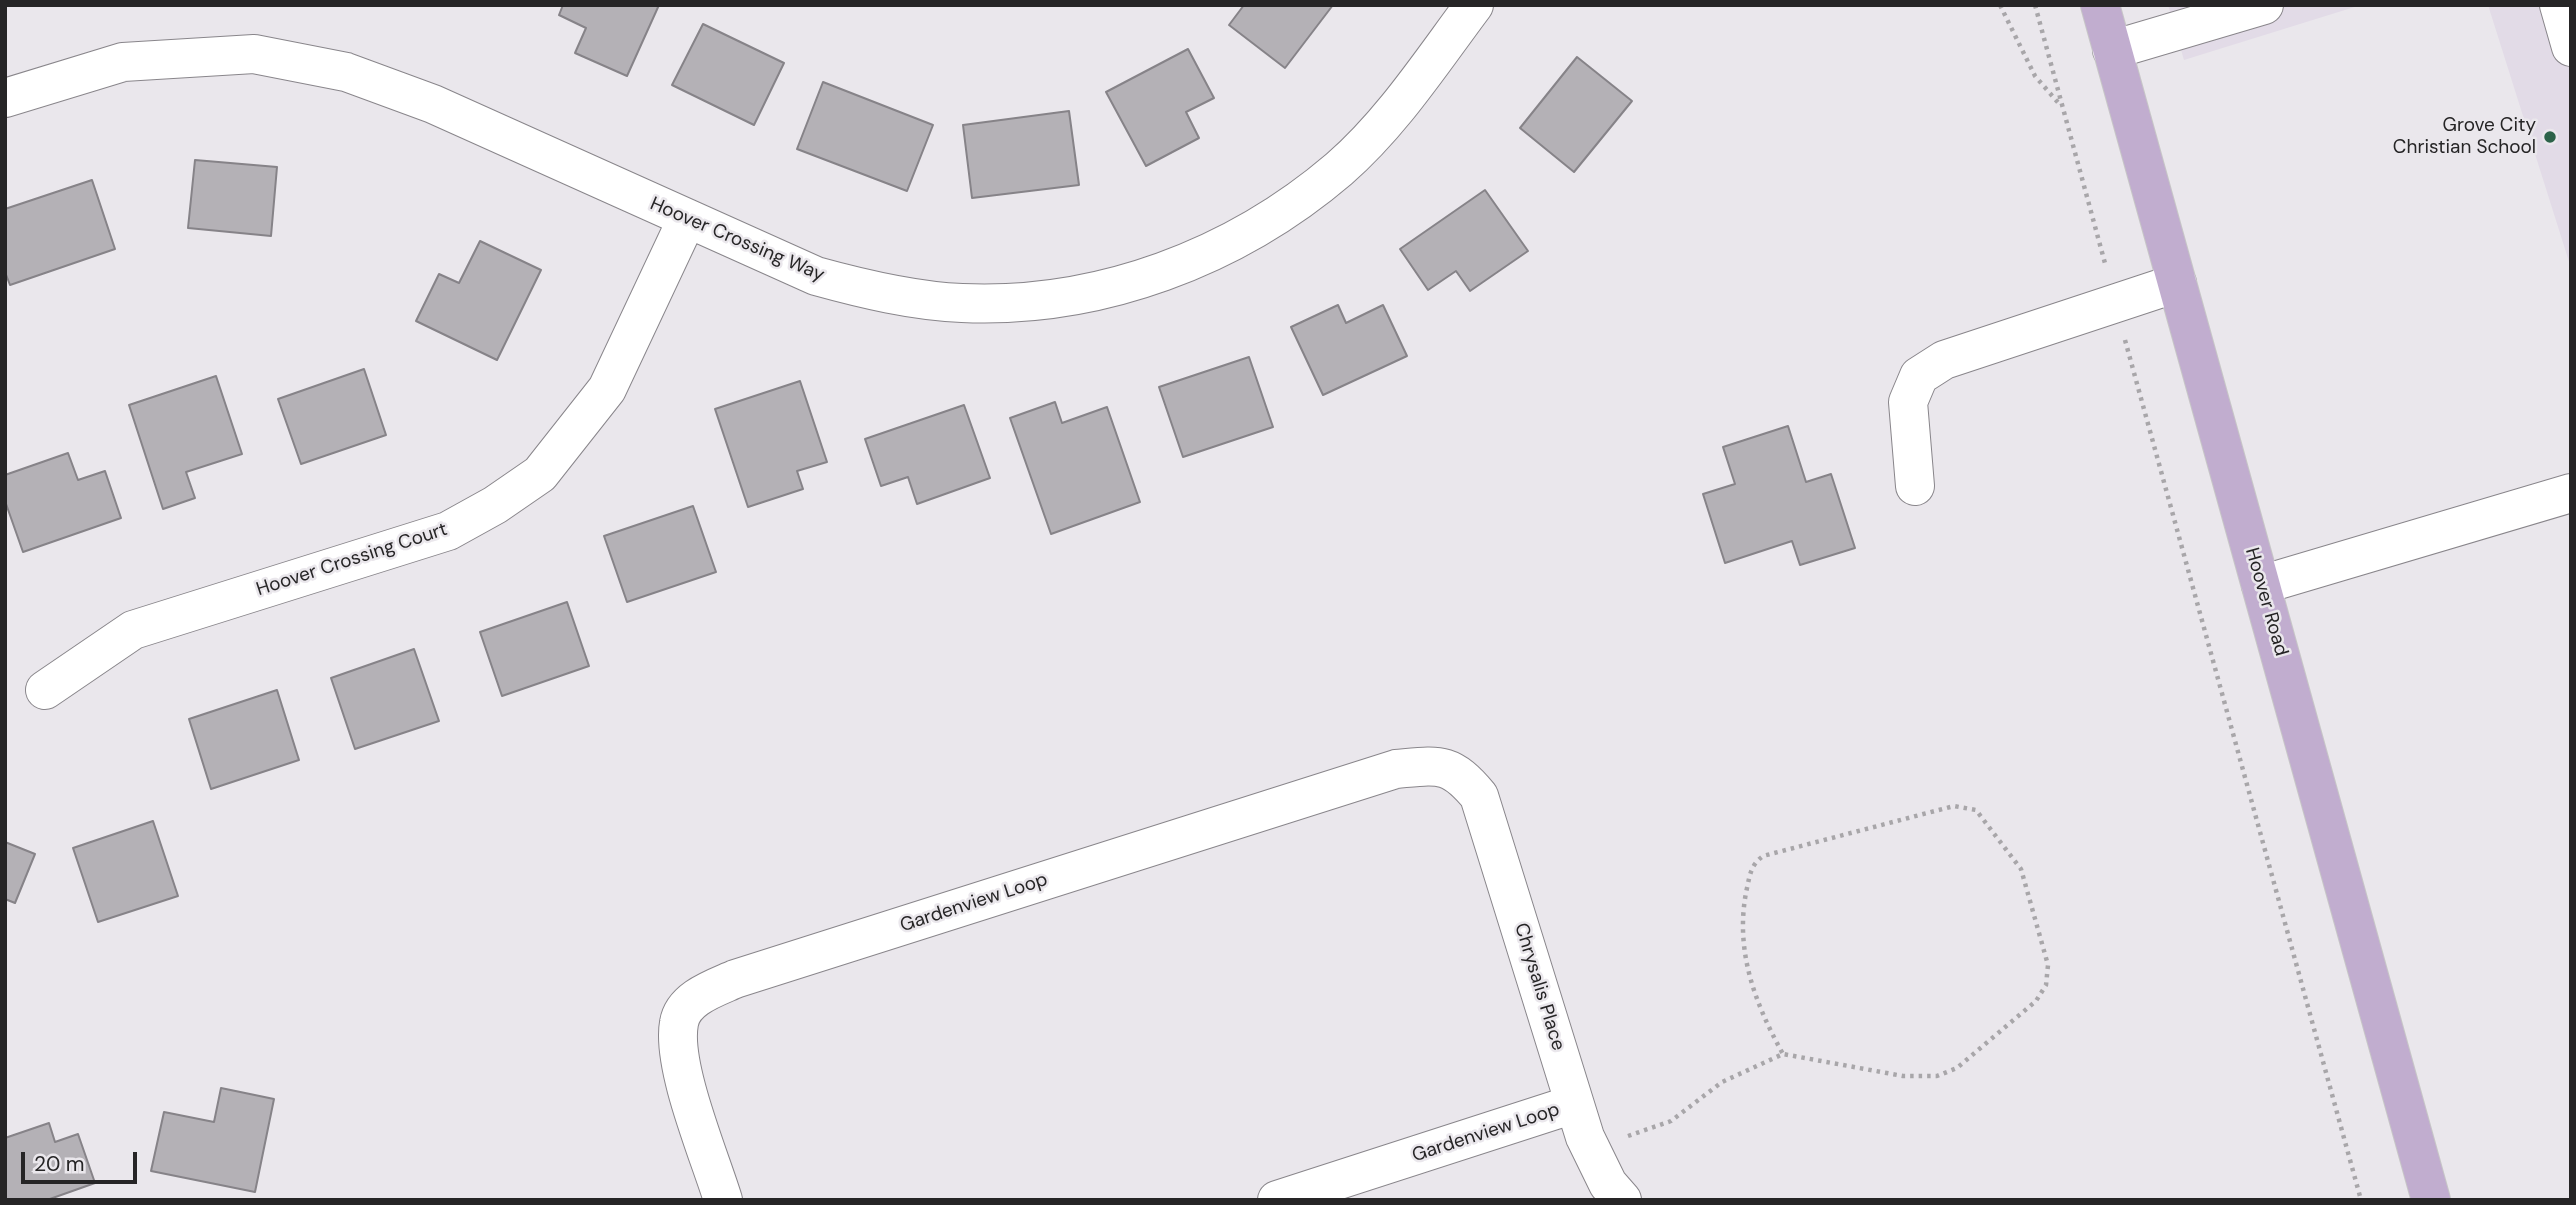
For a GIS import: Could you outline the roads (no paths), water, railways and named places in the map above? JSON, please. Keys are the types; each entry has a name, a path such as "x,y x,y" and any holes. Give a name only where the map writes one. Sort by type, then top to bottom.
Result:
{"main road":[{"name":"Hoover Road","path":"2100,5 2431,1200"}],"street":[{"name":"Hoover Crossing Way","path":"5,98 123,62 254,54 346,72 433,104 816,276 870,291 961,303 1040,302 1142,279 1207,255 1273,218 1340,168 1396,109 1474,5"},
{"path":"2112,50 2264,5"},
{"path":"2559,5 2571,47"},
{"name":"Hoover Crossing Court","path":"45,690 133,629 448,531 495,505 540,474 607,388 687,219"},
{"path":"1915,486 1908,402 1919,376 1944,360 2178,283"},
{"path":"2261,585 2571,493"},
{"name":"Gardenview Loop","path":"723,1200 680,1063 679,1022 698,995 736,979 1396,769 1432,766 1460,773"},
{"name":"Chrysalis Place","path":"1460,773 1479,796 1491,830 1590,1149 1608,1184 1622,1200"},
{"name":"Gardenview Loop","path":"1277,1200 1574,1104"}],"place":[{"name":"Grove City Christian School","path":"2550,137"}]}
